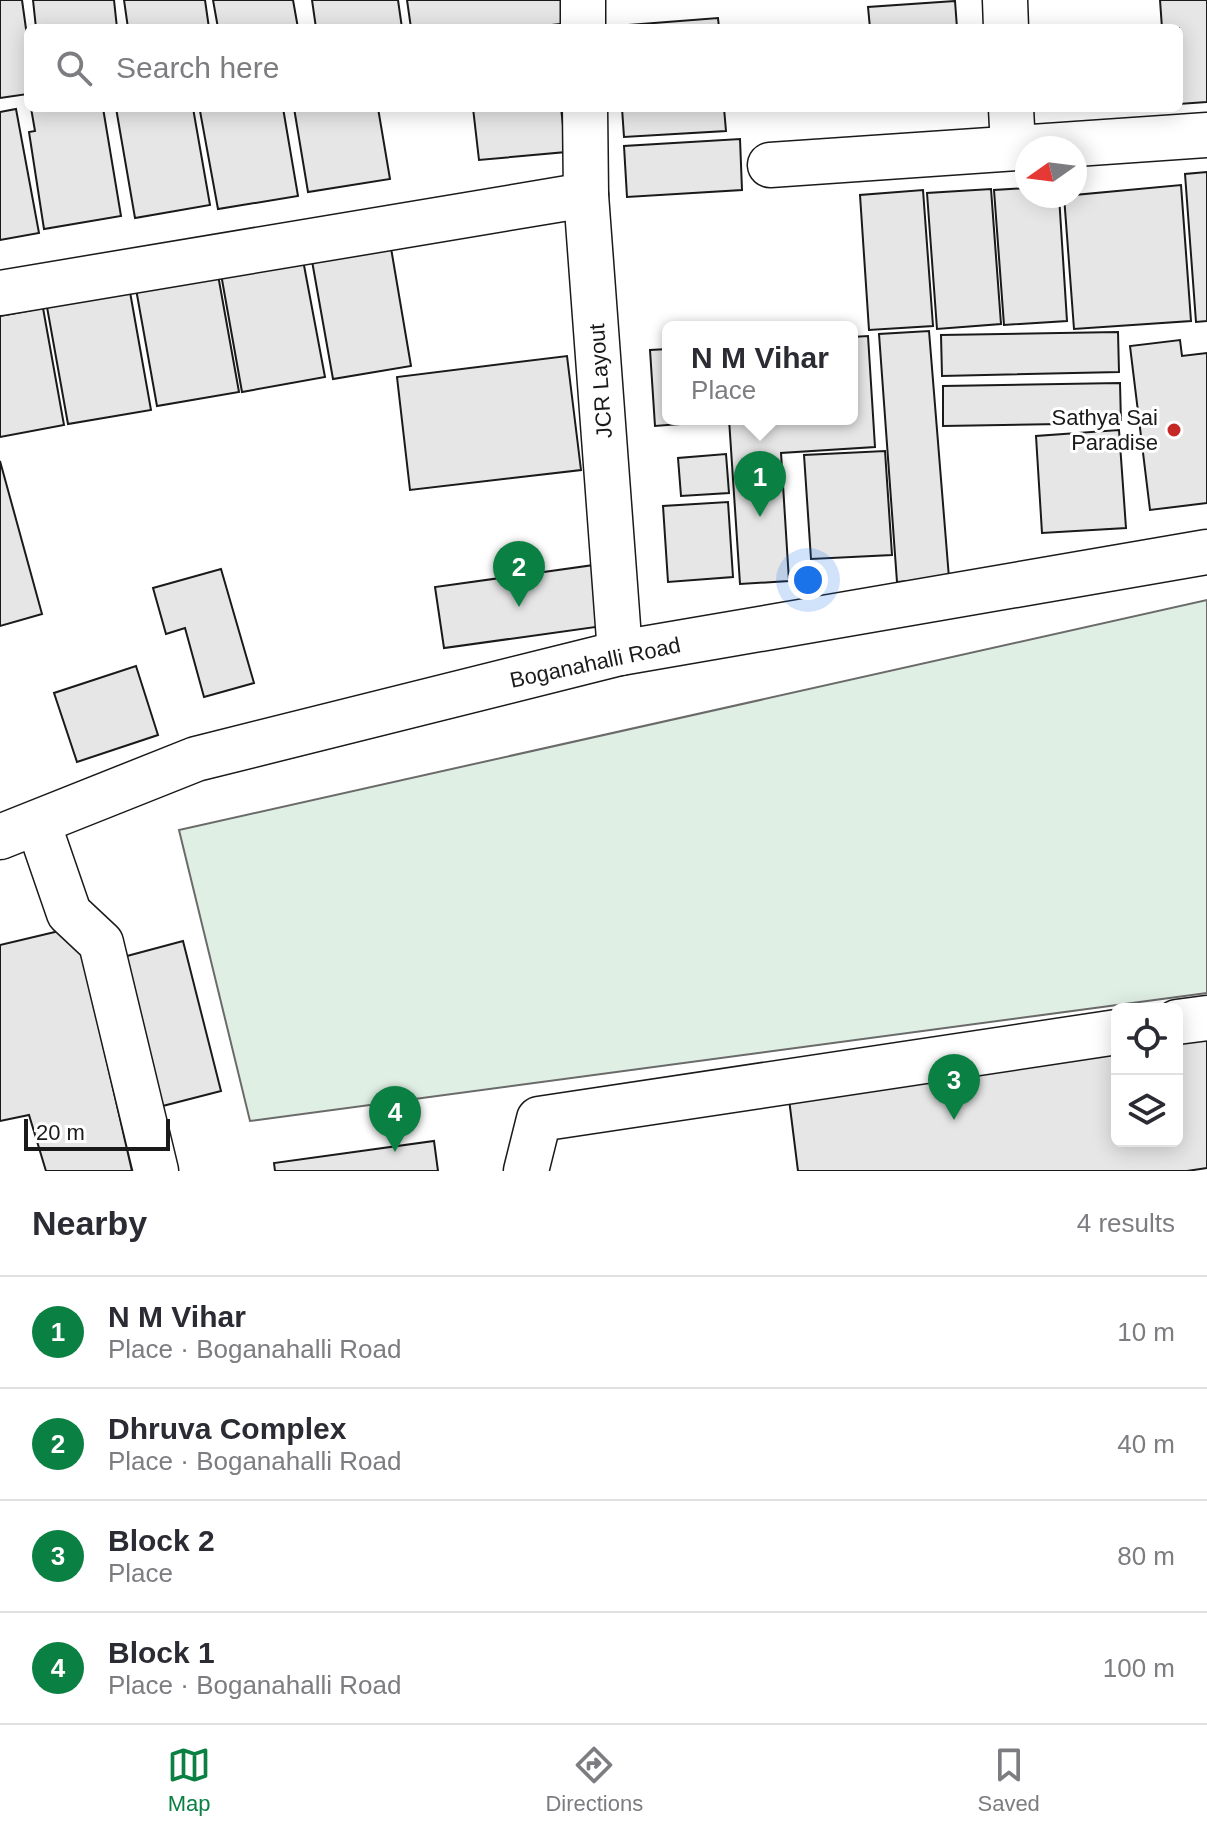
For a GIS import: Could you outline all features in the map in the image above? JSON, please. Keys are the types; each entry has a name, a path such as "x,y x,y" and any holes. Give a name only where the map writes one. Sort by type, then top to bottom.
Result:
{"street":[{"path":"583,0 583,24"},
{"path":"1005,0 1006,24"},
{"name":"JCR Layout","path":"585,112 586,195 620,653"},
{"path":"770,165 1012,127 1207,135"},
{"path":"0,293 586,195"},
{"name":"Boganahalli Road","path":"19,830 196,759 620,653 1207,552"},
{"path":"19,830 69,913 101,943 156,1171"},
{"path":"1183,1021 1207,1018"},
{"path":"526,1171 539,1119 1111,1033"}],"green space":[{"path":"1207,600 1207,993 1111,1003 1111,1006 250,1121 179,830"}],"building":[{"path":"0,0 22,0 25,24 24,95 0,98"},
{"path":"33,0 114,0 117,24 36,24"},
{"path":"124,0 205,0 208,24 127,24"},
{"path":"213,0 293,0 297,24 217,24"},
{"path":"312,0 398,0 401,24 315,24"},
{"path":"407,0 574,0 577,22 560,24 410,24"},
{"path":"1160,0 1207,0 1207,102 1183,104 1183,24 1162,24"},
{"path":"955,1 957,24 870,24 868,7"},
{"path":"718,18 719,24 642,24"},
{"path":"16,109 39,233 0,240 0,112"},
{"path":"32,112 104,112 121,216 44,229 29,132 35,131"},
{"path":"117,112 194,112 210,205 135,218"},
{"path":"200,112 284,112 298,196 218,209"},
{"path":"295,112 379,112 390,179 308,192"},
{"path":"473,112 561,112 566,152 479,160"},
{"path":"622,112 724,112 726,131 624,137"},
{"path":"740,139 742,190 627,197 624,146"},
{"path":"1207,172 1207,321 1196,322 1185,174"},
{"path":"1181,185 1191,321 1074,329 1065,208 1087,208 1087,194"},
{"path":"991,189 1001,324 937,329 927,193"},
{"path":"1015,189 1015,208 1060,208 1067,321 1004,325 994,190"},
{"path":"923,190 933,326 869,330 860,195"},
{"path":"391,248 411,366 333,379 312,261"},
{"path":"303,260 325,377 242,392 221,274"},
{"path":"218,275 239,392 157,406 136,289"},
{"path":"130,292 151,410 68,424 47,307"},
{"path":"43,308 64,425 0,437 0,316"},
{"path":"929,331 949,578 897,582 879,334"},
{"path":"1118,332 1119,372 942,376 941,335"},
{"path":"868,336 875,447 781,453 789,581 740,584 729,425 858,425 858,337"},
{"name":"Sathya Sai Paradise","path":"1180,340 1182,356 1207,353 1207,503 1150,510 1130,346"},
{"path":"662,349 662,425 668,425 655,426 650,350"},
{"path":"567,356 581,470 410,490 397,377"},
{"path":"1120,383 1121,423 943,426 943,386"},
{"path":"1119,430 1126,528 1042,533 1036,436"},
{"path":"885,451 892,555 811,559 804,455"},
{"path":"726,454 729,493 681,496 678,458"},
{"path":"0,461 42,614 0,626"},
{"path":"728,502 733,577 668,582 663,506"},
{"path":"594,565 603,626 444,648 435,587"},
{"path":"221,569 254,683 204,697 185,628 166,634 153,588"},
{"path":"136,666 158,735 77,762 54,693"},
{"path":"76,927 132,1171 46,1171 29,1115 0,1121 0,945"},
{"path":"183,941 221,1091 151,1109 112,960"},
{"path":"1207,1036 1207,1168 1187,1171 798,1171 789,1099 1111,1050 1111,1147 1183,1147 1183,1039"},
{"path":"434,1141 438,1171 275,1171 274,1163"}],"place":[{"name":"Sathya Sai Paradise","path":"1174,430"},
{"name":"N M Vihar","path":"760,517"},
{"name":"Dhruva Complex","path":"519,607"},
{"name":"Block 2","path":"954,1120"},
{"name":"Block 1","path":"395,1152"}]}
